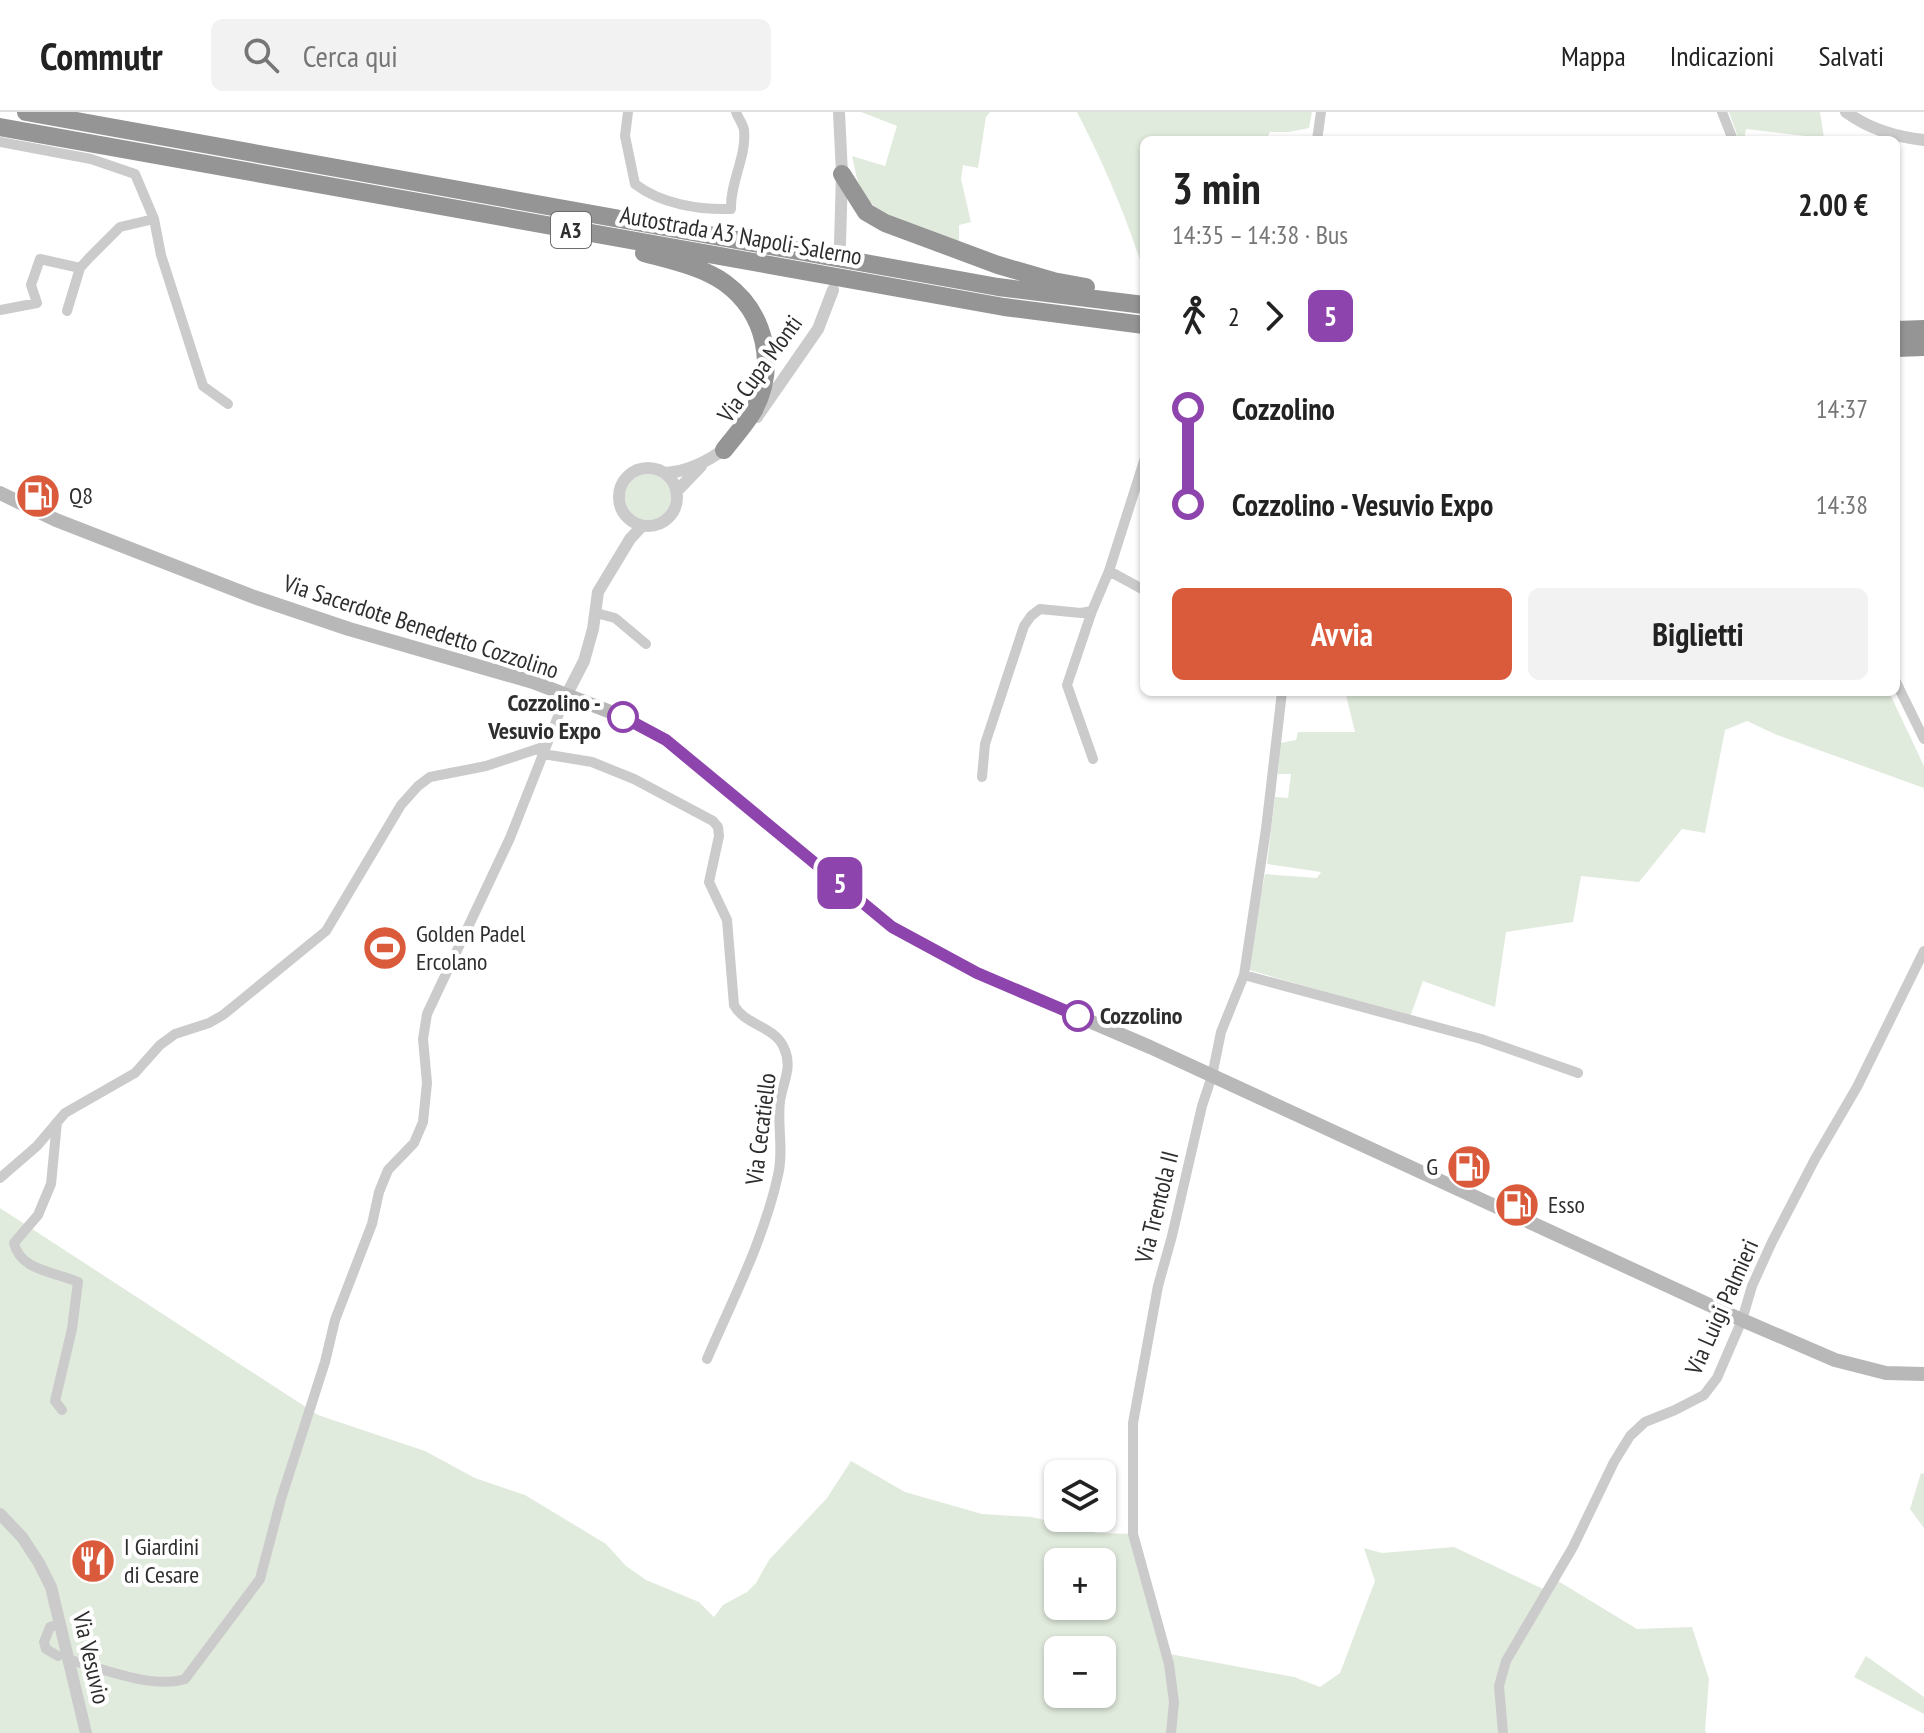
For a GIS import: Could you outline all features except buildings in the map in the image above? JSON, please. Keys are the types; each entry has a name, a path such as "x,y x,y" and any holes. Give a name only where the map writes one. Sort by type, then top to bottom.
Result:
{"highway":[{"name":"Autostrada A3 Napoli-Salerno","path":"26,112 998,287 1140,305"},
{"name":"Autostrada A3 Napoli-Salerno","path":"0,127 1004,307 1140,324"},
{"path":"842,174 866,212 885,223 998,265 1053,281 1140,295"},
{"path":"517,221 562,236 647,254 696,269 725,283 744,301 758,322 765,343 767,366 763,390 753,413 724,450"},
{"path":"1900,330 1924,329"},
{"path":"1900,348 1924,347"}],"main road":[{"name":"Via Sacerdote Benedetto Cozzolino","path":"0,493 56,520 254,597 349,629 533,682 621,716 666,740 892,927 977,973 1212,1076 1835,1360 1886,1373 1924,1374"}],"street":[{"path":"628,112 625,136 635,184 674,202 719,209 731,209 732,185 743,144 744,128 736,112"},
{"path":"839,112 842,174 840,244"},
{"path":"1318,136 1321,112"},
{"path":"1722,112 1731,136"},
{"path":"1846,112 1869,126 1896,136"},
{"path":"1900,137 1924,140"},
{"path":"0,142 91,159 135,174 154,219 161,255 203,386 228,404"},
{"path":"67,311 80,268 120,227 154,219"},
{"path":"0,310 37,303 31,285 40,259 80,268"},
{"name":"Via Cupa Monti","path":"664,473 675,473 706,461 744,434 818,329 833,290"},
{"name":"Via Cupa Monti","path":"676,492 706,461"},
{"path":"644,469 664,473 672,481 676,492 672,514 664,522 653,526 642,526 628,518 619,500 625,479 644,469"},
{"path":"1093,759 1067,685 1109,571 1140,474"},
{"path":"628,518 630,539"},
{"path":"74,1661 171,1684 185,1679 260,1579 335,1320 372,1224 379,1192 388,1170 414,1143 423,1122 427,1083 423,1039 427,1014 510,838 566,696 584,661 598,592 615,569 630,539 642,526"},
{"path":"1109,571 1140,588"},
{"path":"982,777 985,744 1024,626 1040,609 1081,613 1092,611"},
{"path":"596,613 615,618 646,644"},
{"path":"1900,690 1924,739"},
{"name":"Via Trentola II","path":"1171,1733 1174,1702 1169,1664 1133,1534 1133,1423 1158,1286 1202,1106 1221,1032 1244,975 1282,696"},
{"path":"0,1178 84,1100 135,1073 160,1045 175,1034 223,1015 326,931 401,805 418,786 430,777 545,750"},
{"name":"Via Cecatiello","path":"545,750 592,762 634,779 713,821 718,827 719,836 709,882 727,920 734,1005 738,1012 773,1034 782,1044 790,1062 780,1103 780,1171 767,1218 707,1359"},
{"name":"Via Luigi Palmieri","path":"1503,1733 1499,1686 1506,1661 1573,1547 1619,1452 1637,1427 1697,1399 1711,1387 1779,1227 1851,1099 1924,951"},
{"path":"1244,975 1481,1039 1578,1073"},
{"path":"57,1122 51,1184 38,1215 14,1243 18,1255 26,1262 78,1282 72,1329 55,1401 62,1410"},
{"name":"Via Vesuvio","path":"0,1514 22,1537 39,1563 54,1597 86,1733"},
{"path":"58,1656 46,1649 44,1642 50,1627 60,1624"}],"green space":[{"path":"861,112 990,112 986,117 978,168 963,165 961,179 971,222 959,225 959,244 892,218 863,193 852,156 885,166 897,126"},
{"path":"1077,112 1312,112 1309,128 1270,132 1268,136 1140,136 1140,260"},
{"path":"1729,112 1820,112 1824,136 1746,129 1745,136 1738,136"},
{"path":"648,474 664,481 671,497 664,513 648,520 632,513 625,497 632,481"},
{"path":"1346,696 1891,696 1924,766 1924,788 1777,735 1747,721 1725,730 1705,833 1682,829 1639,882 1581,876 1573,922 1506,932 1495,1007 1423,981 1410,1017 1246,969 1265,874 1317,878 1321,872 1267,864 1275,797 1288,798 1291,774 1278,774 1280,743 1296,740 1298,732 1355,732"},
{"path":"0,1208 318,1415 425,1451 475,1478 525,1495 606,1544 626,1566 646,1580 699,1602 714,1617 723,1605 747,1592 756,1583 769,1560 827,1498 851,1461 905,1492 982,1514 1044,1520 1044,1532 1137,1534 1170,1654 1294,1677 1320,1687 1340,1673 1375,1581 1364,1548 1382,1553 1454,1547 1543,1589 1558,1581 1637,1629 1692,1627 1709,1679 1707,1733 0,1733"},
{"path":"1921,1473 1924,1474 1924,1528 1910,1509"},
{"path":"1866,1656 1924,1697 1924,1714 1854,1677"}],"bus line":[{"name":"5","path":"623,717 666,740 892,927 977,973 1078,1016"}],"place":[{"name":"Q8","path":"38,496"},
{"name":"Cozzolino - Vesuvio Expo","path":"623,717"},
{"name":"Golden Padel Ercolano","path":"385,948"},
{"name":"Cozzolino","path":"1078,1016"},
{"name":"G","path":"1469,1167"},
{"name":"Esso","path":"1517,1205"},
{"name":"I Giardini di Cesare","path":"93,1561"}]}
